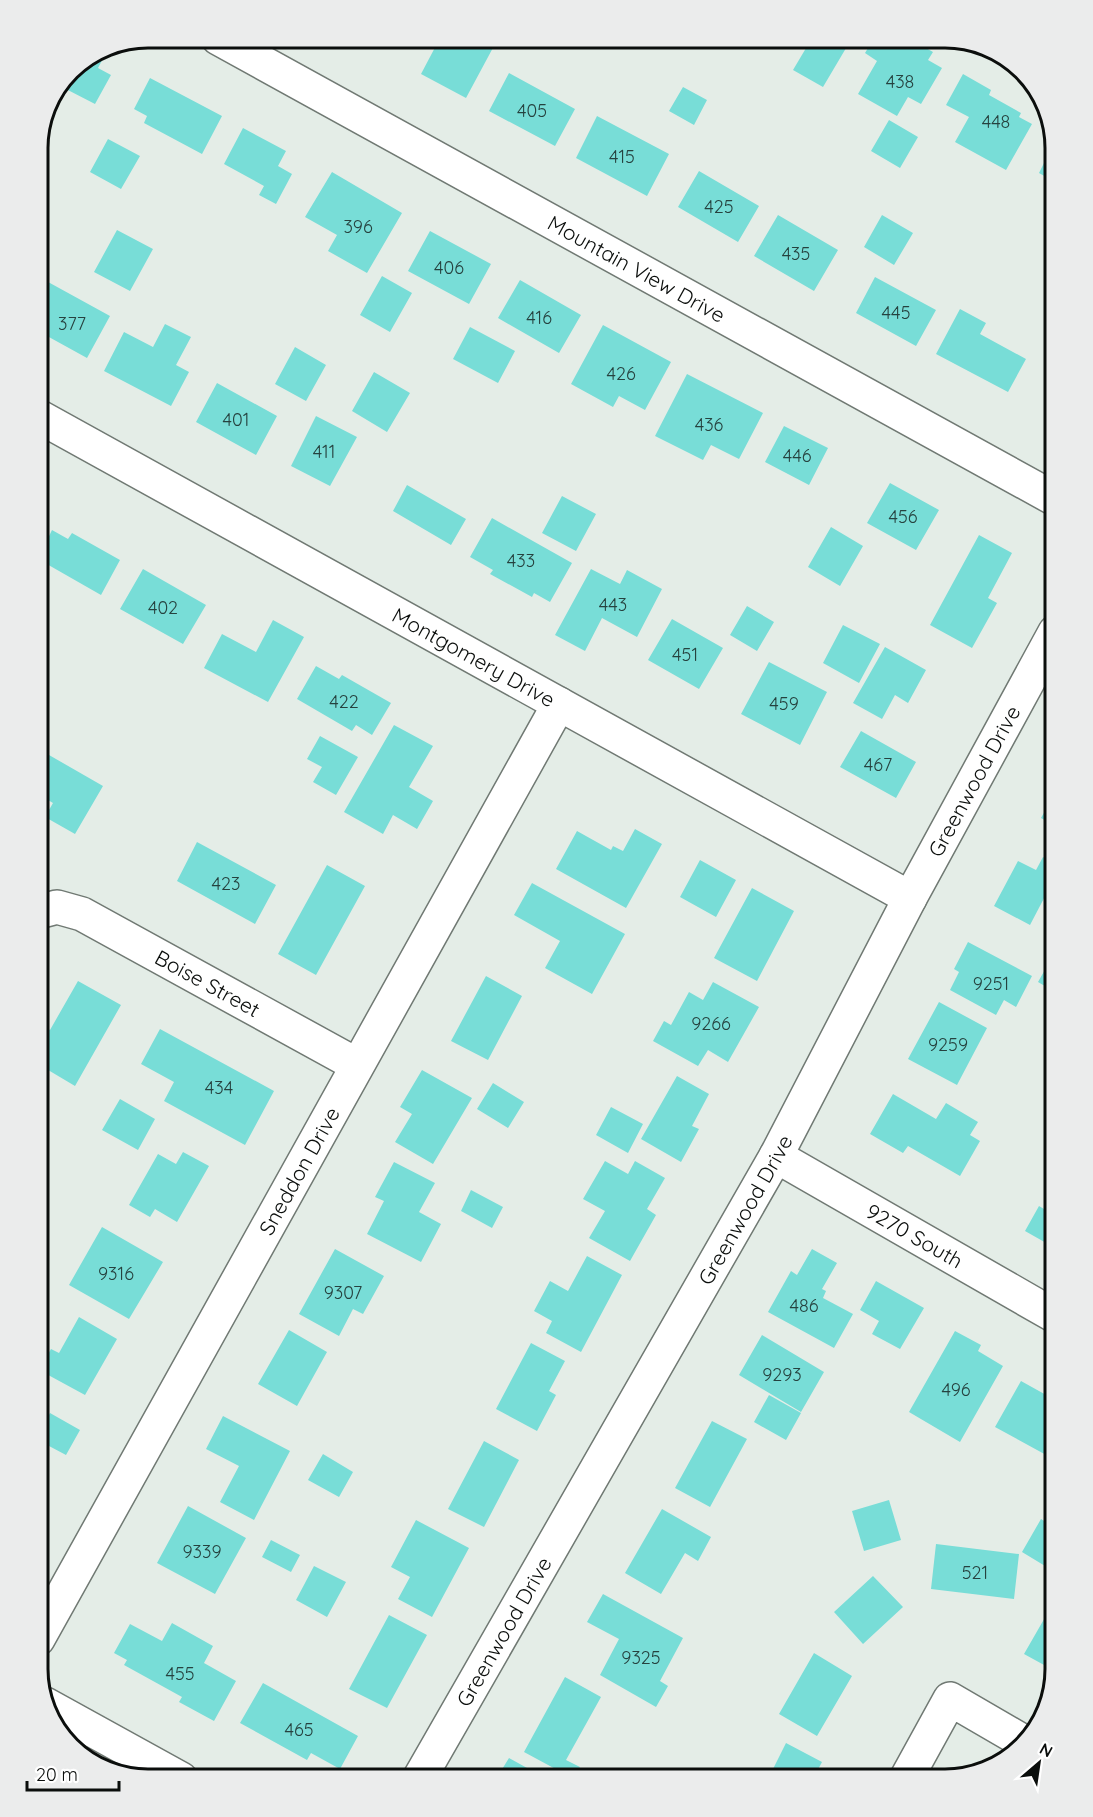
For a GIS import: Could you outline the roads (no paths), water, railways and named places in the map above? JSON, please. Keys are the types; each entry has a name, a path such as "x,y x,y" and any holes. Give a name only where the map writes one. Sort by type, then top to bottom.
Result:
{"street":[{"name":"Mountain View Drive","path":"236,48 1045,493"},
{"name":"Montgomery Drive","path":"48,422 910,898"},
{"name":"Greenwood Drive","path":"425,1769 776,1156 910,898 1045,652"},
{"name":"Sneddon Drive","path":"48,1621 559,704"},
{"name":"Boise Street","path":"48,910 82,914 357,1065"},
{"name":"9270 South","path":"776,1156 1045,1310"},
{"path":"912,1769 950,1700 1009,1733"},
{"path":"57,1711 163,1769"}]}
